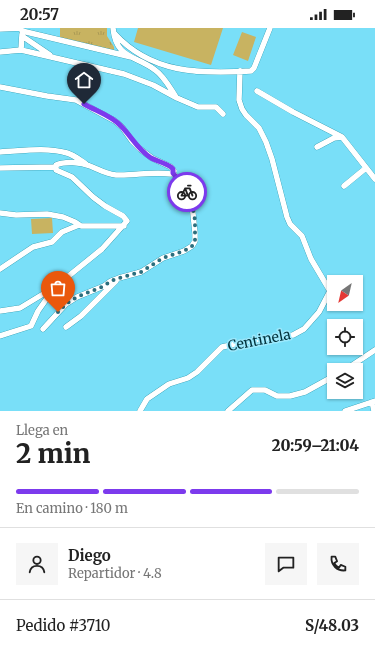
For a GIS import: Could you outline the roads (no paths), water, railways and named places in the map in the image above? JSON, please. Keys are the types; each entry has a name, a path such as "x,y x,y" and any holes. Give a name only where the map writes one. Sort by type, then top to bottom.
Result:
{"street":[{"path":"114,31 127,47 144,57 184,71 198,72 251,70 254,68 270,28"},
{"path":"0,29 22,31 131,57"},
{"path":"21,50 22,31"},
{"path":"22,31 52,57"},
{"path":"114,31 114,40 117,46 131,57 155,70 177,98"},
{"path":"0,52 21,50 124,74 153,85 198,107 216,108 223,114"},
{"name":"Centinela","path":"140,411 147,399 168,384 188,378 197,372 222,347 249,341 284,337 293,335 304,329 319,312 330,291 311,259 302,236 290,224 266,142 259,128 242,109 239,100 240,71"},
{"path":"0,87 76,100 115,121 122,127 140,149 152,158 173,169 173,173 185,189 192,204 195,220 195,242 188,249 163,258 141,272 111,281 104,286 77,297 66,304 43,329"},
{"path":"257,91 293,112 342,137 375,179"},
{"path":"317,147 334,138 342,137"},
{"path":"0,152 58,152 73,156 88,165 115,175 173,173"},
{"path":"0,168 55,167 61,162 88,165"},
{"path":"0,311 20,308 54,287 102,250 127,221 124,216 105,206 93,197 72,177 59,172 55,167"},
{"path":"344,186 366,168"},
{"path":"0,213 16,215 47,214 63,217 81,226 124,226"},
{"path":"0,269 33,247 52,242 62,232 79,225"},
{"path":"66,327 81,316 119,278"},
{"path":"0,336 31,326 38,311 54,287"},
{"path":"356,363 375,350"},
{"path":"228,411 252,390 265,390 277,396 290,396 305,392 327,380"},
{"path":"345,411 374,401 374,411"}]}
